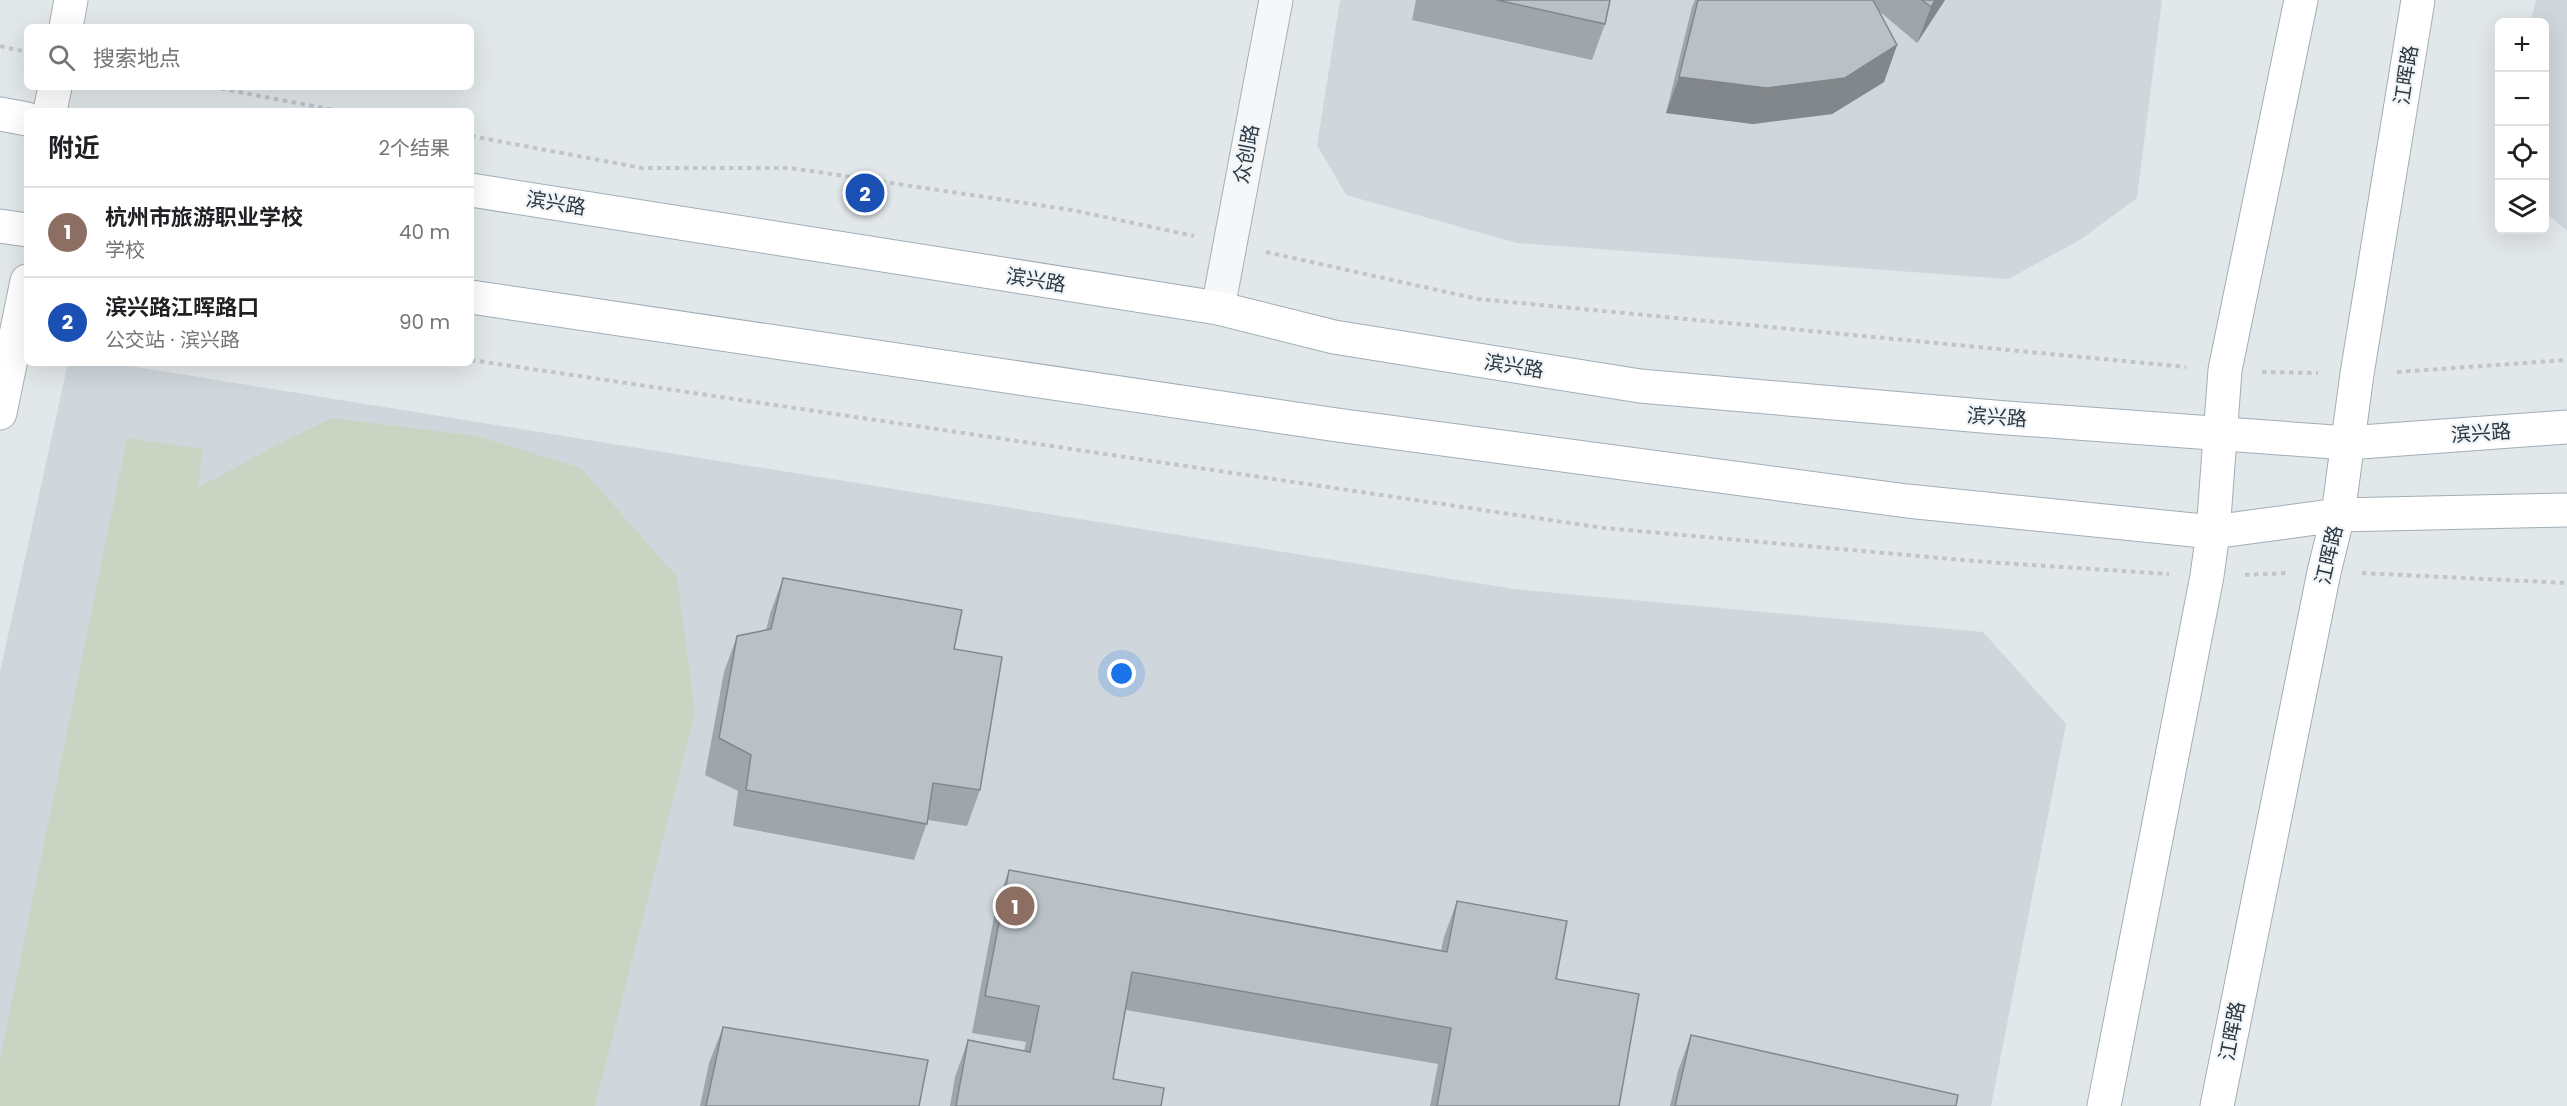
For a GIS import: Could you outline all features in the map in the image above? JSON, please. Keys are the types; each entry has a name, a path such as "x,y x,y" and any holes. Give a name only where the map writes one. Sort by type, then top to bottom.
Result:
{"main road":[{"path":"67,24 71,0"},
{"path":"2104,1106 2207,576 2213,532 2225,370 2301,0"},
{"name":"江晖路","path":"2217,1106 2324,572 2338,515 2357,374 2418,0"},
{"path":"51,108 54,90"},
{"path":"0,114 24,118"},
{"name":"滨兴路","path":"474,190 1218,308 1334,338 1640,386 1982,416 2347,443 2567,427"},
{"path":"0,226 24,230"},
{"path":"0,413 24,296"},
{"path":"474,297 1337,425 1906,501 2213,532 2338,515 2567,510"}],"street":[{"name":"众创路","path":"1218,308 1276,0"}],"path":[{"path":"0,46 24,51"},
{"path":"228,90 324,108"},
{"path":"474,137 642,168 803,170 1072,210 1478,299 2225,370 2357,374 2567,360"},
{"path":"474,360 1604,528 1986,562 2207,576 2324,572 2567,583"}],"shaded area":[{"path":"1340,0 2162,0 2137,198 2080,240 2008,279 1517,243 1346,195 1317,145"},
{"path":"2536,0 2567,0 2567,231 2549,215 2549,18 2532,18"},
{"path":"67,366 130,366 1514,589 1983,632 2066,724 1991,1106 0,1106 0,672"}],"green space":[{"path":"332,418 477,436 581,468 677,577 695,713 595,1106 0,1106 0,1059 127,438 203,449 198,488 276,445"}],"building":[{"path":"1497,0 1610,0 1605,24"},
{"path":"1698,0 1873,0 1897,45 1845,78 1767,88 1679,77"},
{"path":"1922,0 1935,0 1931,7"},
{"path":"783,578 962,610 954,649 1002,657 980,790 933,783 927,824 746,790 751,755 719,738 737,636 771,629"},
{"path":"1009,870 1447,952 1457,901 1567,921 1556,979 1639,994 1619,1106 1437,1106 1451,1028 1132,972 1113,1079 1164,1088 1161,1106 956,1106 968,1040 1030,1052 1039,1006 985,996"},
{"path":"723,1027 928,1060 919,1106 706,1106"},
{"path":"1691,1035 1958,1095 1956,1106 1675,1106"}],"place":[{"name":"滨兴路江晖路口","path":"865,193"},
{"name":"杭州市旅游职业学校","path":"1015,906"}]}
